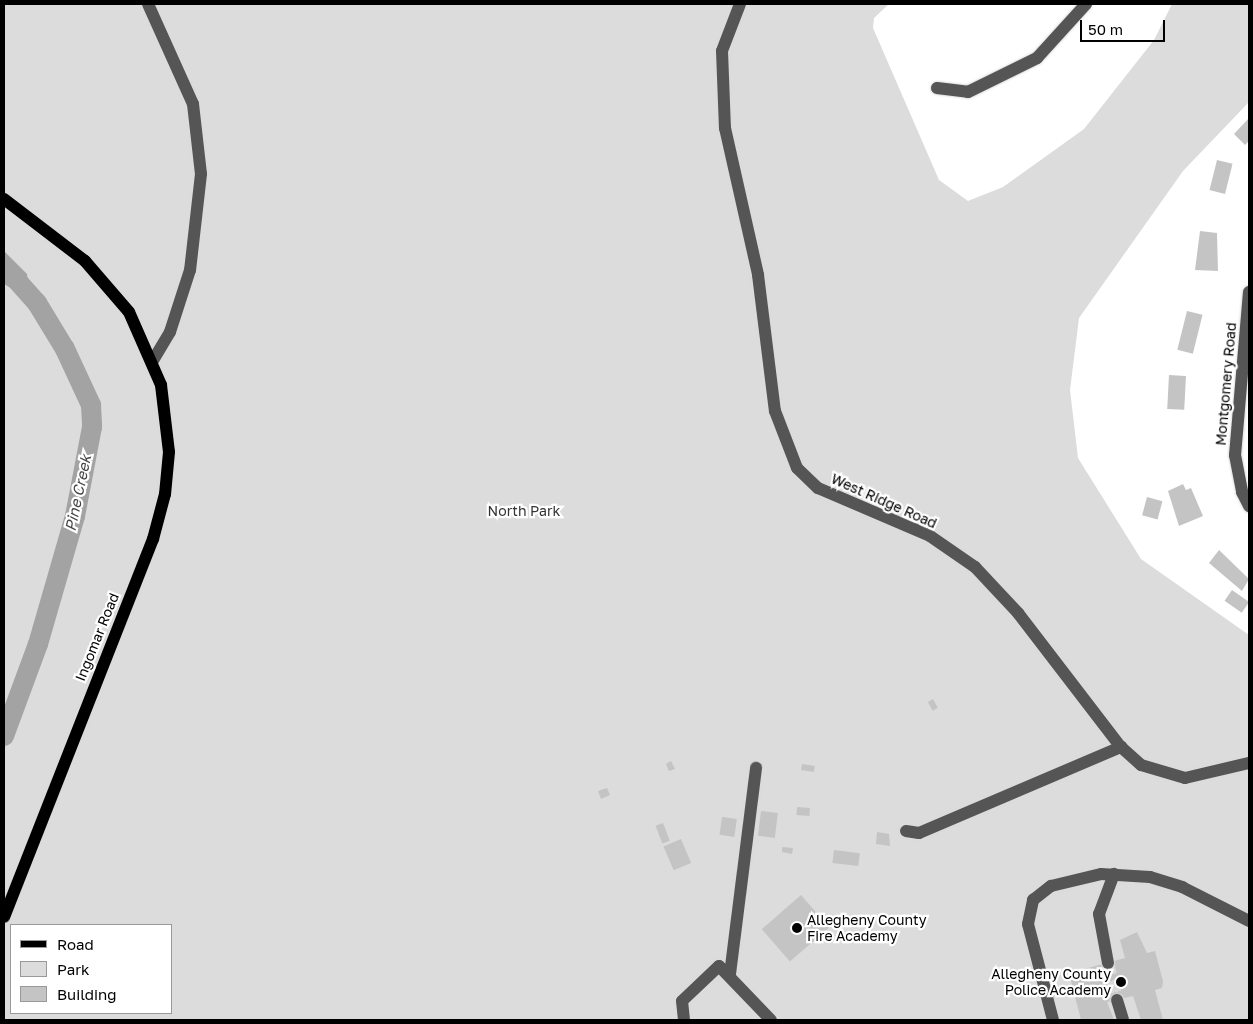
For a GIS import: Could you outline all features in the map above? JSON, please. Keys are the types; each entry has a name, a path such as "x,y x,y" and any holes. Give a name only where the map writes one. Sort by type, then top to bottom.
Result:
{"main road":[{"name":"Ingomar Road","path":"4,199 64,243 103,279 129,312 153,360 169,436 160,517 4,917"}],"street":[{"path":"148,4 193,104 201,174 190,270 170,332 153,360"},
{"name":"West Ridge Road","path":"740,4 722,51 724,121 734,184 758,276 775,411 790,457 818,488 930,536 975,567 1018,613 1120,748 1141,765 1174,777 1211,775 1249,763"},
{"path":"937,88 968,92 1037,58 1086,4"},
{"name":"Montgomery Road","path":"1249,292 1235,455 1242,492 1249,506"},
{"path":"906,831 919,833 1120,748"},
{"path":"730,974 756,768"},
{"path":"1108,963 1099,914 1114,874"},
{"path":"1053,1020 1028,924 1030,906 1051,886 1081,876 1114,874 1168,881 1249,921"},
{"path":"684,1020 680,1006 685,997 716,968 730,974 771,1020"},
{"path":"1117,1000 1122,1020"}],"green space":[{"name":"North Park","path":"4,4 889,4 874,18 873,28 939,180 968,201 1003,187 1084,129 1154,40 1172,4 1249,4 1249,102 1183,171 1079,318 1070,390 1078,458 1141,559 1249,635 1249,1020 4,1020"}],"shaded area":[{"path":"4,251 27,274 29,292 19,293 4,284"}],"building":[{"path":"1249,118 1249,141 1245,145 1234,134"},
{"path":"1217,160 1233,164 1225,194 1210,190"},
{"path":"1200,231 1217,233 1218,271 1195,270"},
{"path":"1187,311 1203,315 1193,354 1177,350"},
{"path":"1169,375 1186,376 1184,410 1167,409"},
{"path":"1183,484 1186,490 1191,488 1203,516 1179,526 1168,491"},
{"path":"1147,497 1162,501 1158,519 1142,515"},
{"path":"1219,550 1249,579 1242,591 1209,563"},
{"path":"1232,590 1249,602 1242,613 1225,601"},
{"path":"933,699 938,708 933,711 928,702"},
{"path":"671,761 675,769 669,771 666,764"},
{"path":"802,764 815,766 814,772 801,770"},
{"path":"607,788 610,795 601,799 598,791"},
{"path":"797,807 810,808 809,816 796,815"},
{"path":"761,811 778,813 775,838 758,836"},
{"path":"722,817 737,819 734,837 719,835"},
{"path":"663,823 670,841 662,844 656,826"},
{"path":"877,832 889,834 890,846 876,844"},
{"path":"681,839 691,863 674,870 664,846"},
{"path":"782,847 793,848 792,854 782,852"},
{"path":"834,850 860,853 858,866 832,863"},
{"path":"801,895 829,927 790,962 762,929"},
{"path":"1137,932 1147,953 1155,951 1163,981 1162,988 1155,990 1163,1020 1141,1020 1133,996 1107,1002 1114,1020 1081,1020 1069,973 1125,958 1120,940"}],"waterway":[{"name":"Pine Creek","path":"4,266 37,303 65,349 91,405 92,427 75,516 38,644 4,736"}],"tunnel":[{"path":"1108,963 1117,1000"}],"place":[{"name":"Allegheny County Fire Academy","path":"797,928"},
{"name":"Allegheny County Police Academy","path":"1121,982"}]}
